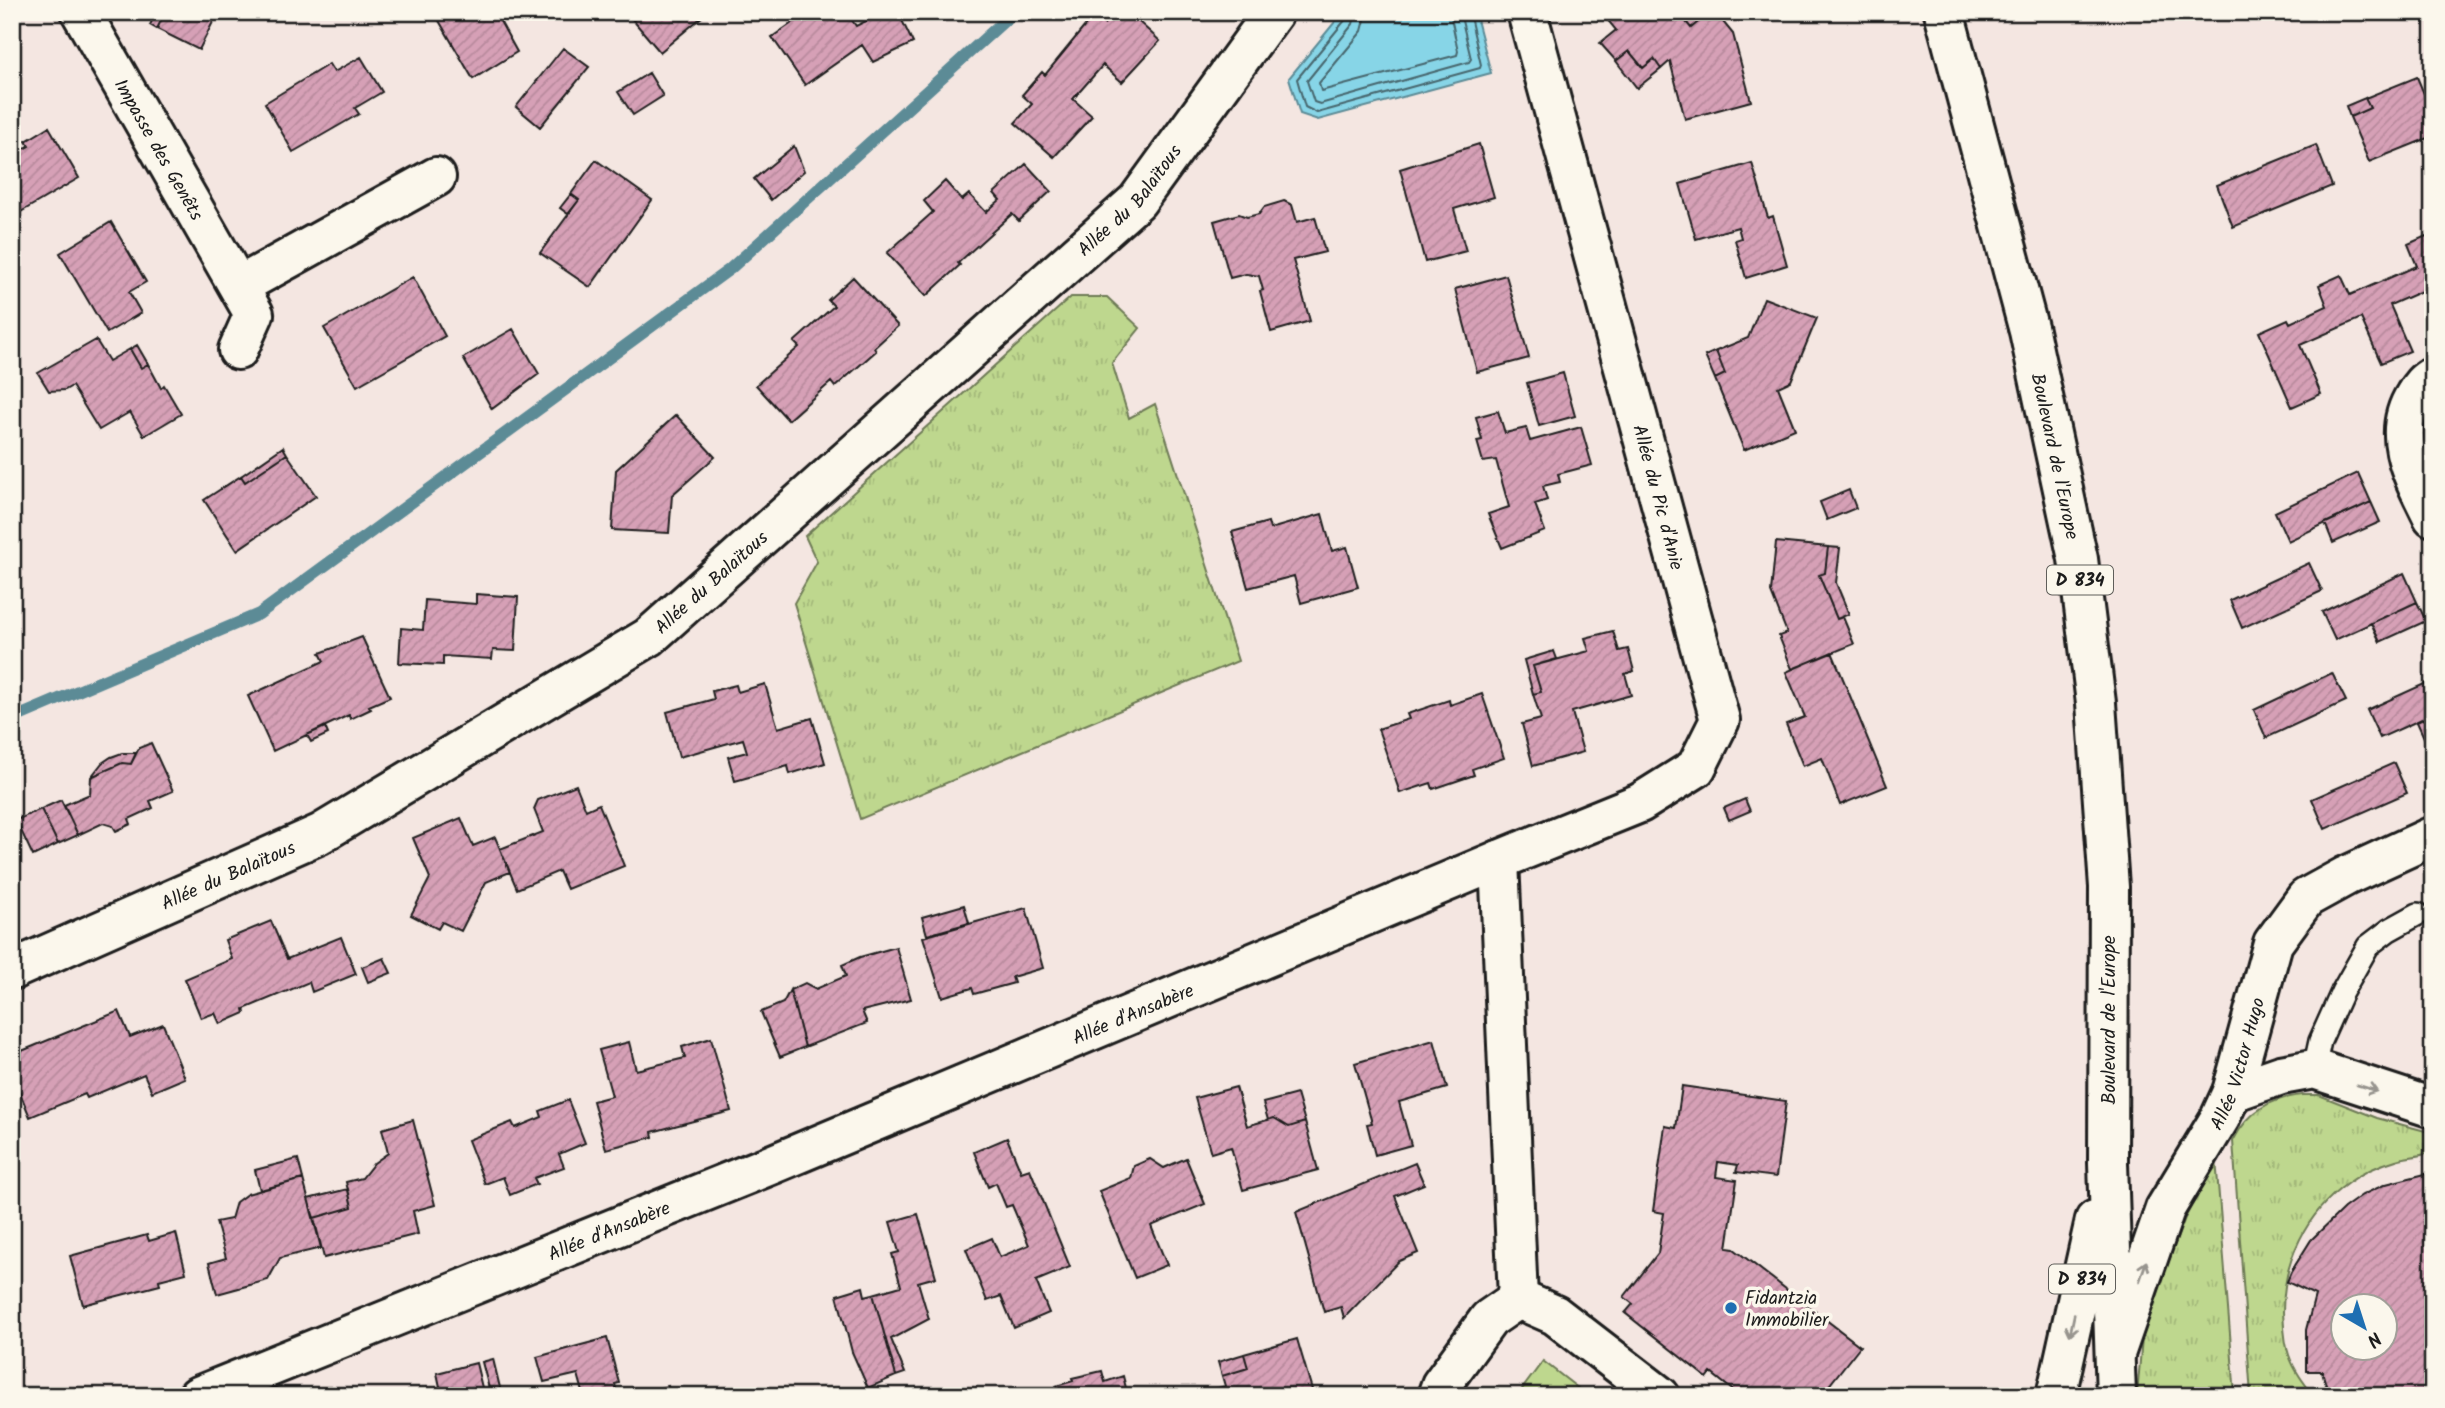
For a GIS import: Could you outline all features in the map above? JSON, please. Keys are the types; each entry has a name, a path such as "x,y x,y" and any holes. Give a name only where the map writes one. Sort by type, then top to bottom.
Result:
{"street":[{"name":"Impasse des Genêts","path":"81,12 254,314 238,350"},
{"name":"Allée du Balaïtous","path":"12,970 320,834 649,638 1137,201 1274,12"},
{"name":"Allée du Pic d'Anie","path":"1499,860 1640,803 1696,768 1720,720 1527,12"},
{"name":"Boulevard de l'Europe","path":"1944,12 2029,331 2078,559 2096,703 2109,887 2108,1163 2115,1377"},
{"path":"239,286 436,177"},
{"path":"2433,376 2424,380 2405,411 2403,436 2411,472 2433,517"},
{"name":"Allée Victor Hugo","path":"2115,1377 2165,1209 2220,1118 2232,1092 2273,943 2306,898 2346,876 2433,836"},
{"path":"1499,860 1518,1299"},
{"name":"Allée d'Ansabère","path":"198,1396 786,1158 1499,860"},
{"path":"2232,1092 2281,1075 2314,1069 2433,1108"},
{"name":"Boulevard de l'Europe","path":"2056,1396 2108,1163"},
{"path":"1437,1396 1441,1385 1489,1319 1518,1299"},
{"path":"1518,1299 1555,1315 1660,1396"}],"lane":[{"path":"2314,1069 2320,1041 2342,992 2368,946 2389,930 2418,914"}],"green space":[{"path":"1071,297 1107,297 1140,328 1112,363 1129,418 1155,404 1238,661 860,819 794,603 817,562 805,536"},
{"path":"2319,1095 2377,1118 2433,1133 2433,1151 2390,1162 2359,1175 2320,1209 2292,1257 2283,1312 2289,1355 2296,1371 2314,1396 2251,1396 2233,1141 2253,1114 2262,1108 2281,1099"},
{"path":"2216,1159 2235,1396 2137,1396 2143,1326 2185,1218"},
{"path":"1543,1361 1588,1396 1517,1396"}],"water":[{"path":"1343,12 1475,12 1491,73 1318,120 1300,114 1289,78"}],"building":[{"path":"156,12 165,12 157,29 150,25"},
{"path":"165,12 218,12 199,50 157,29"},
{"path":"434,12 495,12 517,52 473,79"},
{"path":"626,12 699,12 703,16 660,52"},
{"path":"808,12 854,12 849,16 856,26 884,12 898,12 913,43 873,62 862,45 805,85 772,37"},
{"path":"1115,12 1128,12 1160,41 1122,82 1103,65 1073,99 1092,116 1054,157 1015,123 1032,104 1022,95 1042,72 1045,75 1094,15 1104,24"},
{"path":"1601,12 1678,12 1691,28 1710,12 1715,12 1733,34 1751,101 1685,119 1670,61 1661,69 1654,59 1643,68 1629,51 1616,61 1600,43 1616,30"},
{"path":"1678,12 1710,12 1691,28"},
{"path":"563,48 589,67 540,127 516,107"},
{"path":"1629,51 1643,68 1654,59 1661,69 1637,88 1616,61"},
{"path":"361,57 382,92 355,108 359,114 293,152 265,103 329,64 334,72"},
{"path":"649,73 663,96 633,115 618,92"},
{"path":"2417,77 2427,101 2433,99 2433,136 2369,162 2350,117 2370,108 2365,98"},
{"path":"2365,98 2370,108 2350,117 2346,106"},
{"path":"49,127 79,178 12,217 12,155 29,146 26,141"},
{"path":"1479,144 1494,197 1454,209 1466,251 1425,262 1400,169"},
{"path":"2316,145 2332,186 2233,227 2217,185"},
{"path":"794,146 804,171 771,200 754,179"},
{"path":"596,160 652,200 590,287 540,253 579,200 571,194"},
{"path":"1752,163 1768,218 1773,216 1787,265 1746,278 1735,240 1741,238 1738,227 1696,239 1680,184"},
{"path":"1026,164 1051,191 1019,221 1012,214 926,296 887,253 933,212 924,201 945,181 962,200 969,194 986,212 1000,200 994,193"},
{"path":"571,194 579,200 568,214 560,208"},
{"path":"1284,201 1292,205 1297,222 1315,217 1325,252 1293,260 1310,321 1271,332 1260,291 1263,290 1259,276 1246,274 1230,278 1214,221 1239,214 1247,217 1259,214 1264,207"},
{"path":"111,222 146,282 129,292 141,313 107,333 60,253"},
{"path":"2433,233 2433,286 2390,305 2410,351 2381,363 2361,318 2300,345 2321,394 2292,407 2259,332 2288,319 2290,323 2327,306 2319,285 2341,275 2350,295 2417,266 2408,244"},
{"path":"1506,275 1529,358 1477,372 1455,289"},
{"path":"413,277 445,336 357,386 324,328"},
{"path":"853,277 898,326 874,348 876,351 835,387 831,382 788,420 756,385 799,347 794,342 834,306 828,300"},
{"path":"1764,298 1817,318 1791,381 1778,387 1795,429 1744,450 1715,379 1725,374 1716,351 1748,338"},
{"path":"513,329 539,374 492,409 463,358"},
{"path":"96,340 109,361 130,349 141,368 148,364 161,388 164,385 181,414 144,436 130,412 99,430 72,386 65,390 49,391 38,373"},
{"path":"137,345 148,364 141,368 130,349"},
{"path":"1716,351 1725,374 1715,379 1705,356"},
{"path":"1563,373 1575,416 1539,426 1527,383"},
{"path":"1498,411 1505,433 1526,428 1530,441 1581,427 1592,465 1558,474 1560,482 1543,486 1547,500 1535,504 1545,531 1502,548 1488,514 1509,507 1496,460 1483,462 1477,441 1482,440 1476,417"},
{"path":"676,415 715,457 672,495 669,533 612,530 616,470"},
{"path":"283,447 287,454 245,482 241,476"},
{"path":"287,454 316,496 237,550 204,500 241,476 245,482"},
{"path":"2358,473 2371,502 2288,541 2275,512"},
{"path":"1849,490 1856,508 1827,520 1820,502"},
{"path":"2371,502 2380,522 2333,543 2325,523"},
{"path":"1322,514 1332,551 1347,547 1358,587 1301,603 1294,576 1248,588 1232,532 1268,522 1270,529"},
{"path":"1776,542 1828,547 1825,573 1819,575 1837,619 1843,617 1854,644 1792,669 1779,636 1787,633 1771,592"},
{"path":"1828,547 1840,548 1836,583 1849,614 1837,619 1819,575 1825,573"},
{"path":"2309,563 2322,591 2242,628 2230,600"},
{"path":"2404,573 2417,602 2335,640 2322,612"},
{"path":"476,594 518,597 515,651 493,650 492,659 443,656 443,665 399,663 401,628 423,630 425,600 476,604"},
{"path":"2417,602 2426,621 2380,642 2371,623"},
{"path":"1613,631 1619,651 1628,649 1634,671 1625,674 1631,695 1572,712 1583,752 1533,766 1522,724 1541,719 1533,694 1541,692 1533,666 1589,651 1585,638"},
{"path":"362,637 390,697 369,706 371,709 350,719 349,715 273,751 248,696 324,661 320,653"},
{"path":"1554,651 1557,659 1533,666 1541,692 1533,694 1524,660"},
{"path":"1832,652 1887,786 1840,805 1822,758 1803,766 1786,724 1805,717 1786,672"},
{"path":"2332,673 2346,701 2266,738 2254,710"},
{"path":"2433,680 2433,714 2380,738 2367,710"},
{"path":"765,684 778,728 812,718 825,763 790,774 788,766 735,781 728,757 747,752 743,739 679,757 667,712 714,699 712,691 736,685 738,692"},
{"path":"1482,694 1504,758 1472,769 1474,775 1433,789 1431,783 1400,793 1378,729 1409,719 1407,714 1449,700 1450,705"},
{"path":"2433,714 2433,738 2426,742 2417,722"},
{"path":"325,727 328,734 311,742 307,735"},
{"path":"151,743 173,791 150,801 153,808 129,819 131,824 116,831 113,826 103,823 78,835 64,805 90,794 91,777 122,763 131,764 139,748"},
{"path":"122,753 136,753 131,764 122,763 91,777 102,763"},
{"path":"2394,763 2407,793 2325,829 2312,799"},
{"path":"576,785 586,810 599,804 624,866 567,889 559,871 517,889 500,849 543,832 534,809 538,800"},
{"path":"1745,799 1750,811 1729,820 1724,808"},
{"path":"61,800 78,835 58,844 41,809"},
{"path":"41,809 58,844 33,856 16,820"},
{"path":"461,818 473,846 495,837 510,872 486,882 461,931 442,922 438,929 411,915 430,878 413,838"},
{"path":"964,905 969,923 927,935 922,917"},
{"path":"1026,908 1043,968 1012,977 1014,983 974,994 972,988 942,997 923,937"},
{"path":"271,921 287,959 341,937 356,974 312,992 309,982 244,1009 245,1013 220,1024 215,1013 201,1018 185,979 232,959 225,940"},
{"path":"896,947 911,999 862,1011 867,1023 805,1047 790,990 805,983 816,989 846,976 842,965"},
{"path":"384,958 391,973 368,982 362,967"},
{"path":"790,990 805,1047 780,1057 761,1012 783,1003"},
{"path":"119,1011 130,1037 163,1024 185,1078 152,1092 144,1074 87,1098 85,1094 30,1117 12,1074 12,1055"},
{"path":"711,1038 731,1111 652,1132 653,1137 606,1149 593,1101 612,1096 599,1050 629,1042 636,1070 685,1058 682,1047"},
{"path":"1434,1040 1447,1088 1399,1102 1411,1145 1375,1155 1367,1124 1372,1123 1355,1063"},
{"path":"1682,1086 1786,1101 1776,1177 1736,1172 1738,1165 1718,1162 1716,1177 1737,1180 1727,1248 1734,1249 1860,1346 1824,1392 1824,1396 1740,1396 1711,1373 1707,1378 1625,1313 1633,1304 1624,1297 1658,1253 1664,1213 1653,1211 1665,1126 1676,1128"},
{"path":"1236,1087 1247,1126 1274,1118 1289,1127 1305,1122 1318,1170 1243,1190 1231,1147 1211,1153 1195,1098"},
{"path":"1297,1094 1305,1122 1289,1127 1274,1118 1268,1120 1263,1103"},
{"path":"568,1100 585,1143 559,1154 564,1167 534,1178 537,1184 510,1195 503,1177 485,1184 468,1140 512,1122 515,1128 542,1117 540,1111"},
{"path":"413,1120 435,1205 413,1211 418,1234 324,1258 314,1218 352,1207 346,1182 362,1178 374,1163 388,1153 382,1129"},
{"path":"1007,1138 1021,1172 1030,1169 1070,1267 1036,1281 1049,1313 1014,1328 1001,1296 987,1301 966,1249 992,1238 1000,1257 1029,1245 1012,1205 1006,1207 996,1183 988,1187 974,1152"},
{"path":"1186,1158 1205,1204 1151,1226 1167,1265 1135,1278 1099,1191 1131,1178 1134,1166 1150,1159 1164,1168"},
{"path":"298,1159 303,1179 260,1190 255,1170"},
{"path":"1415,1163 1424,1184 1395,1196 1418,1253 1399,1261 1344,1318 1341,1307 1324,1312 1296,1212"},
{"path":"2429,1173 2433,1202 2433,1396 2329,1396 2322,1371 2306,1371 2306,1330 2315,1295 2287,1282 2311,1240 2344,1208 2362,1195 2386,1184"},
{"path":"303,1179 321,1248 280,1258 268,1280 217,1294 209,1263 226,1258 216,1222 231,1219 236,1202 247,1194"},
{"path":"348,1189 352,1207 314,1218 308,1199"},
{"path":"918,1214 936,1277 918,1282 929,1319 891,1339 905,1373 896,1376 873,1294 901,1286 892,1254 899,1252 890,1222"},
{"path":"176,1233 186,1273 159,1280 160,1285 83,1305 70,1256 147,1235 149,1241"},
{"path":"863,1287 865,1296 873,1294 896,1376 868,1388 852,1352 837,1295"},
{"path":"607,1338 619,1383 615,1384 618,1396 568,1396 583,1392 578,1374 544,1382 537,1357"},
{"path":"1297,1339 1313,1393 1303,1396 1192,1396 1225,1386 1222,1376 1248,1368 1244,1354"},
{"path":"1244,1354 1248,1368 1222,1376 1218,1362"},
{"path":"493,1359 502,1396 491,1396 482,1362"},
{"path":"476,1363 484,1396 442,1396 437,1373"},
{"path":"1102,1371 1105,1382 1123,1376 1128,1396 1045,1396 1057,1392 1056,1386 1073,1381 1072,1378"},
{"path":"668,1386 671,1396 630,1396"}],"waterway":[{"path":"12,719 259,614 730,269 1014,12"}],"place":[{"name":"Fidantzia Immobilier","path":"1731,1308"}]}
